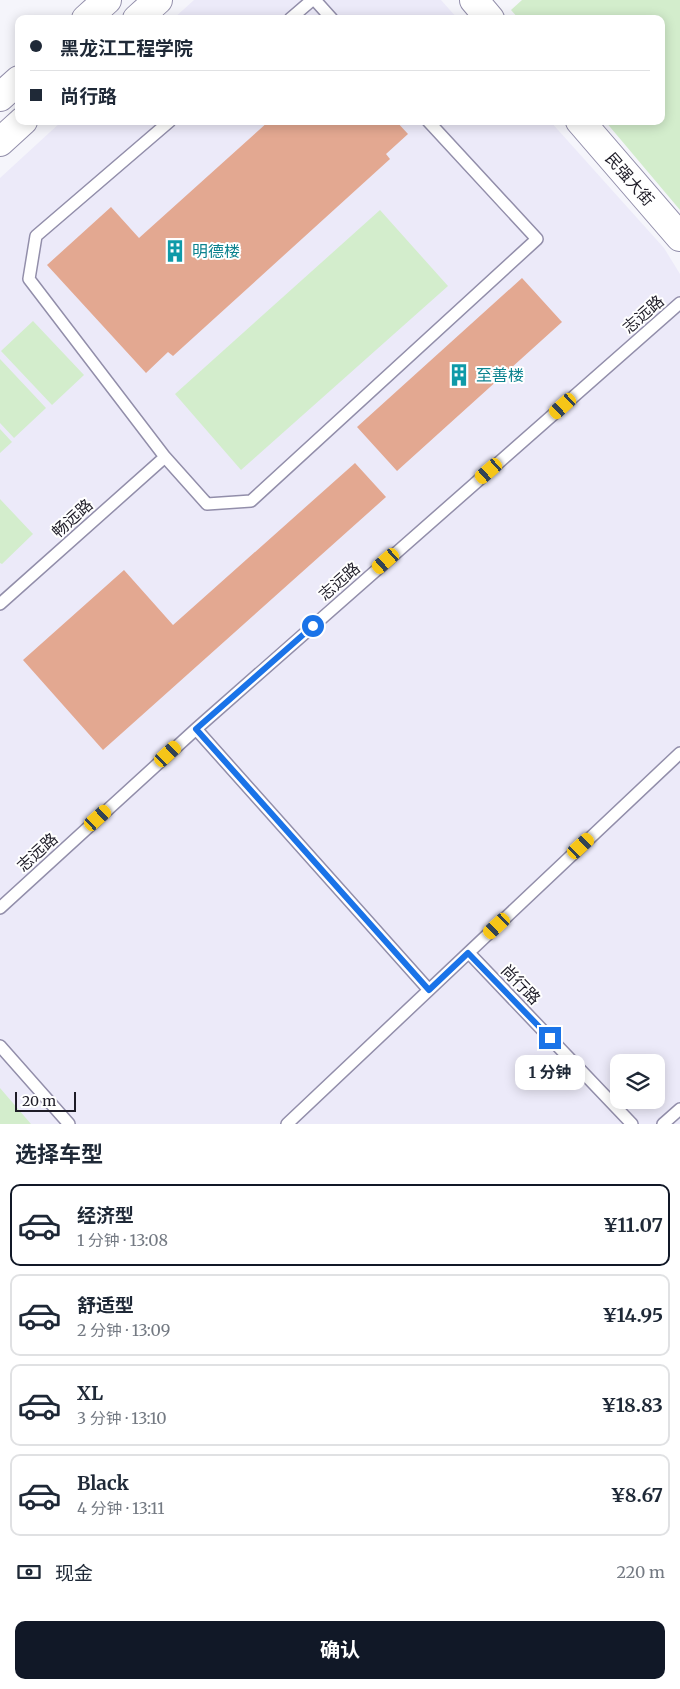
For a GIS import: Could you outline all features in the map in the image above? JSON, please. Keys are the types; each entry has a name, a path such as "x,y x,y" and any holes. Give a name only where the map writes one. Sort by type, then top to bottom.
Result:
{"main road":[{"path":"90,15 107,0"},
{"path":"141,15 158,0"},
{"path":"474,0 487,15"},
{"path":"0,97 15,84"},
{"path":"0,142 19,125"},
{"name":"民强大街","path":"583,125 680,236"}],"lane":[{"path":"295,15 313,0 328,15"},
{"path":"165,125 36,236 29,279 165,457 207,504 251,501 537,239 432,125"},
{"name":"志远路","path":"0,908 196,729 680,303"},
{"name":"畅远路","path":"0,604 165,457"},
{"path":"196,729 429,990"},
{"path":"288,1124 680,753"},
{"name":"尚行路","path":"468,953 632,1124"},
{"path":"0,1046 69,1124"},
{"path":"663,1124 680,1109"}],"shaded area":[{"path":"194,0 441,0 454,15 177,15"},
{"path":"58,125 554,125 664,248 680,274 680,1124 0,1124 0,178"}],"green space":[{"path":"522,0 680,0 680,210 608,125 665,125 665,15 515,15 511,10"},
{"path":"380,210 448,286 241,470 175,394"},
{"path":"33,321 84,375 52,405 1,351"},
{"path":"0,359 46,408 14,438 0,423"},
{"path":"0,429 12,442 0,453"},
{"path":"0,499 33,534 2,564 0,563"},
{"path":"0,1088 31,1124 0,1124"}],"building":[{"name":"明德楼","path":"265,125 400,125 408,134 386,154 390,159 173,356 168,352 146,373 47,265 111,207 139,238"},
{"name":"至善楼","path":"522,278 562,322 397,471 357,427"},
{"path":"355,463 386,497 103,750 23,660 124,570 173,625"}],"place":[{"name":"明德楼","path":"175,251"},
{"name":"至善楼","path":"459,375"}],"route":[{"path":"313,626 196,729 429,990 468,953 550,1038"}]}
